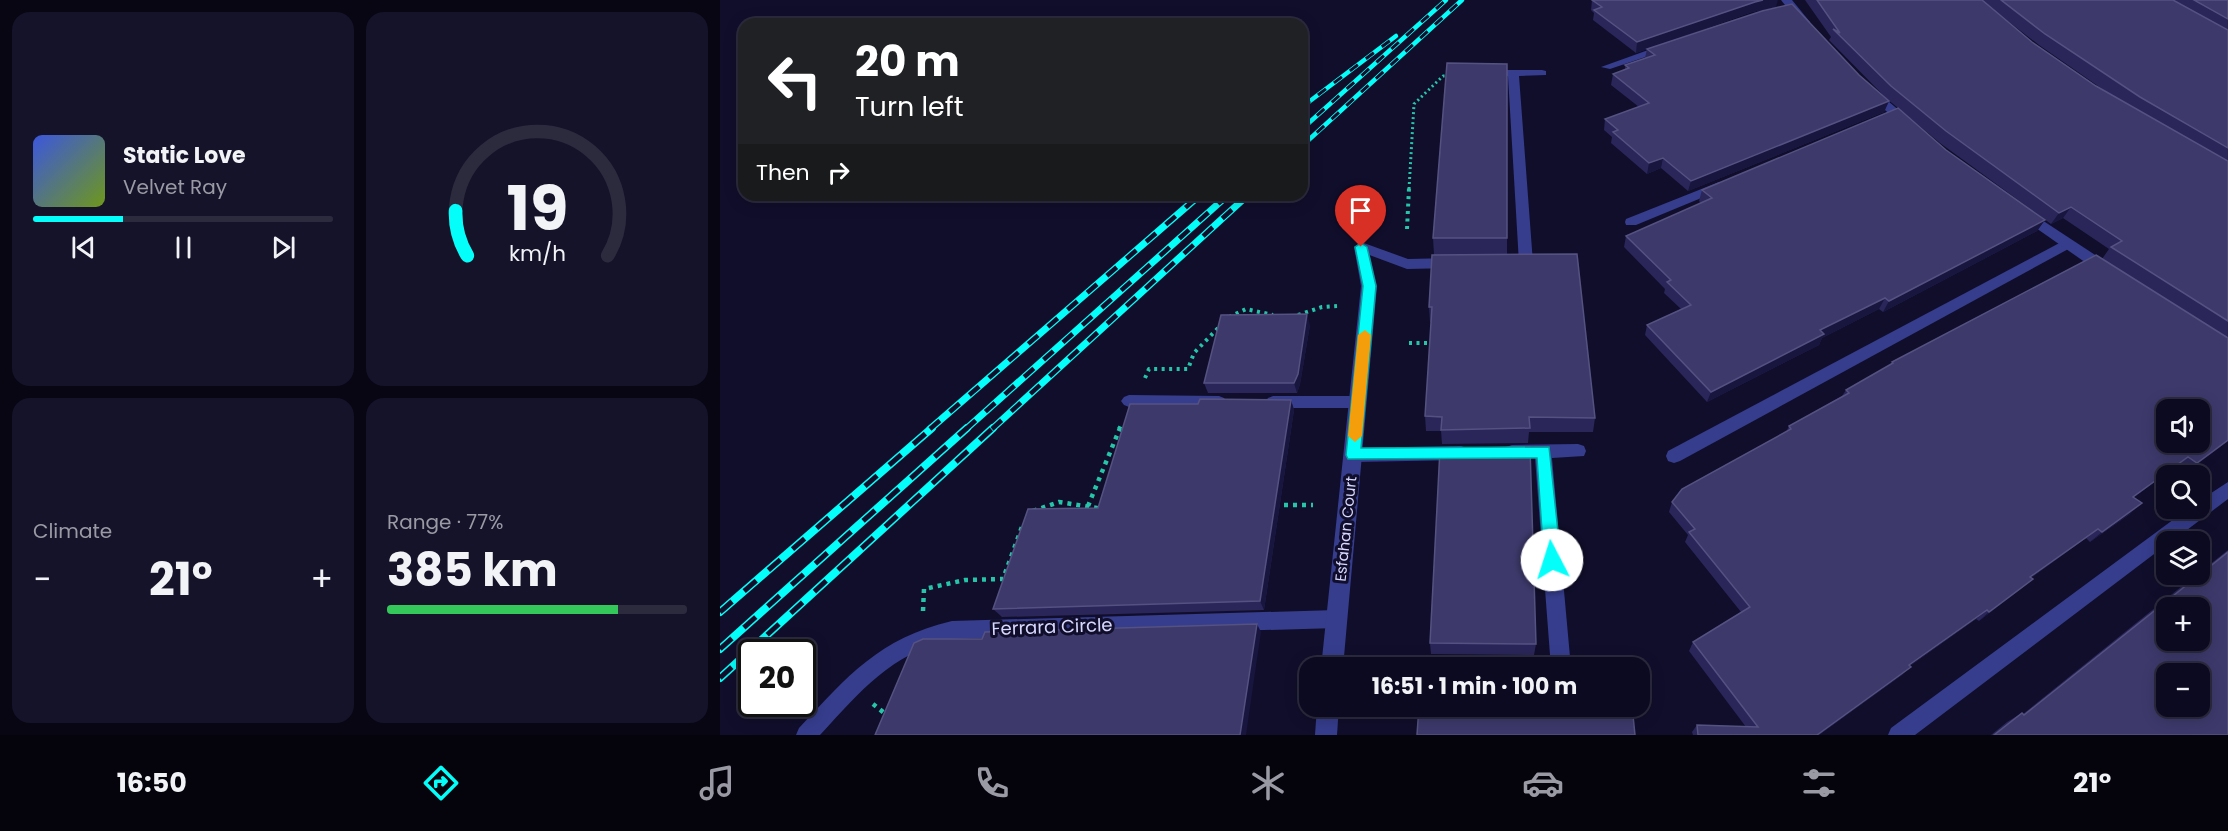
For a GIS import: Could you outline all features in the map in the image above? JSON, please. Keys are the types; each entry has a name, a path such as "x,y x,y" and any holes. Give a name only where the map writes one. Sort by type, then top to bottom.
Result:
{"street":[{"path":"1787,7 1816,35"},
{"path":"1863,83 1890,115 1920,134"},
{"path":"2010,203 2114,275"},
{"name":"Esfahan Court","path":"1333,657 1370,286 1361,247"},
{"path":"1326,735 1327,717"}],"lane":[{"path":"1606,67 1682,41"},
{"path":"1461,73 1542,73"},
{"path":"1513,73 1520,263 1544,263"},
{"path":"1631,222 1727,183"},
{"path":"1674,456 2067,244"},
{"path":"1361,247 1407,264 1469,263"},
{"path":"1129,401 1233,402"},
{"path":"1256,402 1358,402"},
{"path":"1497,452 1578,451"},
{"path":"1544,452 1561,657"},
{"path":"1353,455 1474,453"},
{"path":"1898,735 2228,489"},
{"name":"Ferrara Circle","path":"806,735 878,661 903,644 927,634 952,630 1337,619"}],"path":[{"path":"1407,229 1414,104 1443,76 1461,73"},
{"path":"1293,316 1322,307 1337,306"},
{"path":"1088,506 1102,477 1134,386 1141,386 1149,369 1188,369 1194,353 1201,344 1236,312 1254,309 1281,316"},
{"path":"1409,343 1442,343"},
{"path":"903,644 899,625 922,616 924,589 965,580 1003,579 1020,531 1032,512 1041,506 1065,500 1111,509"},
{"path":"1272,505 1313,505"},
{"path":"868,700 892,719 885,727"}],"building":[{"path":"1592,0 1763,0 1637,42 1594,10 1602,7"},
{"path":"1817,0 1982,0 2032,42 2096,86 2228,161 2228,321 2111,247 2122,241 2071,207 2059,213 1946,131 1891,86 1833,29 1840,33"},
{"path":"2001,0 2173,0 2228,30 2228,148 2140,97 2045,34"},
{"path":"2194,0 2228,0 2228,19"},
{"path":"1792,4 1859,75 1889,101 1691,181 1663,158 1649,163 1613,132 1618,130 1605,119 1649,103 1613,74 1629,68 1625,65 1655,55 1647,49 1762,11"},
{"path":"1447,63 1507,64 1507,238 1433,238"},
{"path":"1898,108 1946,150 2045,220 1889,301 1885,298 1820,330 1824,334 1711,392 1647,325 1691,305 1667,282 1671,280 1626,236 1712,198 1702,190"},
{"path":"1577,254 1595,418 1529,417 1530,428 1441,430 1442,417 1425,416 1432,307 1429,307 1432,255"},
{"path":"2096,255 2228,338 2228,440 2197,463 2188,457 2177,465 2156,465 2156,480 2133,497 2142,503 2102,532 2098,529 2030,577 2033,579 1989,612 1987,610 1909,665 1911,667 1817,735 1698,735 1697,725 1758,727 1693,642 1750,607 1689,532 1695,529 1672,502 1682,489 1791,429 1789,426 1849,393 1846,390"},
{"path":"1307,314 1298,374 1294,383 1204,383 1221,315"},
{"path":"1200,399 1291,400 1260,601 993,609 1028,509 1098,508 1130,404 1198,404"},
{"path":"1530,447 1536,644 1430,643 1440,449"},
{"path":"2228,552 2228,735 1994,735 2022,713 2024,715 2156,610 2156,651 2210,651 2210,597 2172,597 2187,585 2210,585 2210,566"},
{"path":"1257,624 1240,735 875,735 914,643 923,639 982,639 985,632"},
{"path":"1418,717 1633,717 1635,735 1417,735"}],"railway":[{"path":"1308,124 1446,0"},
{"path":"1308,141 1462,0"},
{"path":"1308,102 1396,36"},
{"path":"930,429 1193,201"},
{"path":"966,429 1221,201"},
{"path":"992,429 1241,201"},
{"path":"720,612 932,428"},
{"path":"720,649 967,428"},
{"path":"720,678 993,428"}],"slow traffic":[{"path":"1355,436 1365,335"}],"route":[{"path":"1361,247 1370,286 1353,455 1544,452 1552,560"}]}
